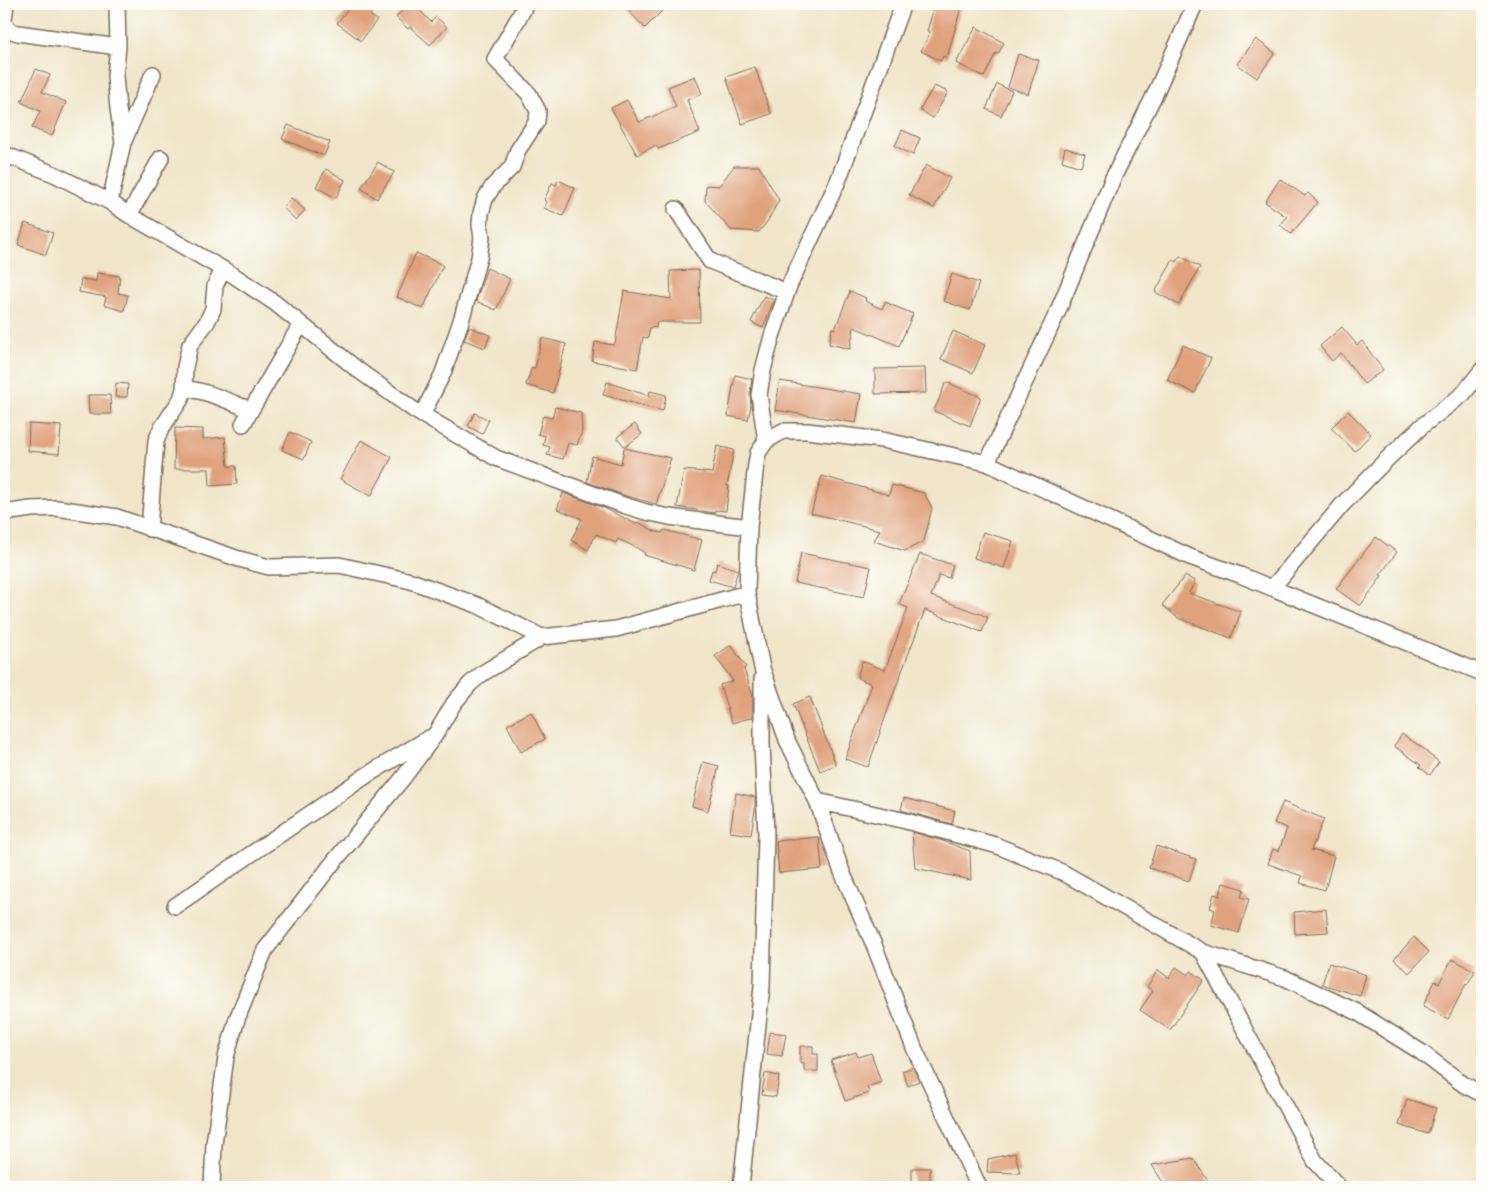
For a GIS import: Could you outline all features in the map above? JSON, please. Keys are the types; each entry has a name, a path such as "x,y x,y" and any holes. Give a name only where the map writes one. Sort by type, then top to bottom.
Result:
{"street":[{"path":"117,4 118,47 115,76 123,142"},
{"path":"422,415 443,372 461,321 479,258 482,238 481,213 485,199 493,186 512,167 518,150 537,121 538,111 529,94 495,59 523,10 524,4"},
{"path":"766,441 759,395 765,362 787,292 838,181 903,4"},
{"path":"988,463 1058,311 1113,178 1156,92 1195,4"},
{"path":"4,15 8,30 18,33 118,47"},
{"path":"110,202 123,142 153,74"},
{"path":"4,154 54,174 110,202 222,269 274,303 358,370 422,415 496,458 623,505 669,517 749,527"},
{"path":"129,215 161,158"},
{"path":"676,209 710,261 787,292"},
{"path":"149,529 156,440 181,399 190,345 207,322 212,308 215,286 222,269"},
{"path":"243,424 301,324"},
{"path":"1272,588 1343,504 1422,426 1463,394 1482,370"},
{"path":"184,389 205,393 251,410"},
{"path":"979,1187 914,1050 874,945 842,872 817,801 787,740 762,668 747,593 749,527 756,464 758,453 766,441 783,431 807,431 882,440 988,463 1190,556 1482,673"},
{"path":"4,513 57,508 117,516 149,529 239,559 270,567 339,565 411,581 477,605 542,637"},
{"path":"212,1187 214,1144 226,1056 237,1018 265,950 332,864 403,778 435,735 454,703 470,684 483,673 542,637 616,630 747,593"},
{"path":"741,1187 762,986 766,835 762,744 762,668"},
{"path":"175,906 368,775 435,735"},
{"path":"817,801 995,844 1062,872 1203,952 1285,978 1357,1012 1421,1052 1462,1084 1482,1094"},
{"path":"1203,952 1315,1161 1339,1187"}],"building":[{"path":"352,4 361,4 372,12 370,15 377,20 361,41 337,23"},
{"path":"409,4 414,4 431,22 436,17 447,27 430,45 410,27 408,29 396,17"},
{"path":"622,4 669,4 645,28"},
{"path":"935,4 962,4 947,58 943,56 941,61 921,51 930,32 927,31"},
{"path":"976,27 1004,43 998,54 996,53 984,77 956,63"},
{"path":"1256,39 1275,53 1257,78 1237,64"},
{"path":"1018,54 1039,60 1028,94 1008,87"},
{"path":"755,67 771,114 742,124 726,77"},
{"path":"36,69 50,75 42,92 66,102 52,136 32,128 40,111 21,102"},
{"path":"695,76 702,94 687,100 700,132 658,149 656,145 637,155 611,108 627,100 639,122 676,107 668,87"},
{"path":"997,84 1012,91 1001,116 986,109"},
{"path":"934,86 948,92 933,118 920,110"},
{"path":"288,125 330,142 324,156 282,139"},
{"path":"902,130 920,138 913,155 895,146"},
{"path":"1065,148 1085,154 1081,167 1062,161"},
{"path":"378,162 394,172 377,199 361,188"},
{"path":"926,165 950,178 934,208 909,195"},
{"path":"734,166 759,166 779,200 759,232 731,230 705,201 706,185 719,186"},
{"path":"326,169 345,180 336,198 316,187"},
{"path":"1280,179 1305,196 1308,193 1318,202 1291,234 1280,225 1287,217 1265,202"},
{"path":"558,180 575,188 563,216 544,208 547,202 544,200 552,183 556,185"},
{"path":"291,198 305,210 296,220 283,208"},
{"path":"25,223 53,233 46,255 18,245"},
{"path":"416,253 443,265 423,309 397,297"},
{"path":"1180,256 1200,267 1179,305 1155,292 1173,260 1177,262"},
{"path":"487,268 510,279 496,310 476,301"},
{"path":"699,270 700,322 657,322 656,328 650,327 648,338 643,337 637,369 592,361 595,342 614,345 615,343 624,291 671,299 670,271"},
{"path":"97,273 120,276 118,293 128,295 124,311 104,305 106,297 79,292 81,279 96,281"},
{"path":"952,274 979,283 970,310 943,301"},
{"path":"850,291 866,298 865,301 882,309 885,302 913,314 899,346 854,327 850,349 829,344 832,328 835,329"},
{"path":"764,296 774,300 763,328 751,322"},
{"path":"469,327 490,335 485,348 464,340"},
{"path":"1342,327 1357,345 1362,341 1383,370 1364,384 1341,353 1332,361 1320,346"},
{"path":"953,331 985,345 973,373 941,359"},
{"path":"542,338 566,344 553,393 526,385 532,367 535,368"},
{"path":"1183,345 1211,358 1195,393 1167,380"},
{"path":"925,368 926,393 875,394 875,369"},
{"path":"735,375 752,379 751,405 748,420 728,416"},
{"path":"780,381 861,394 856,423 775,410"},
{"path":"607,382 649,396 650,391 666,395 663,411 603,395"},
{"path":"946,382 981,397 970,426 934,411"},
{"path":"116,383 128,384 127,397 115,397"},
{"path":"88,395 110,395 111,414 89,414"},
{"path":"555,407 581,413 582,431 577,445 568,443 563,459 547,455 550,447 543,445 545,436 538,434 543,416 552,418"},
{"path":"1348,411 1371,434 1355,451 1331,428"},
{"path":"475,413 489,420 482,434 468,426"},
{"path":"29,424 61,426 59,454 28,451"},
{"path":"635,424 642,434 625,447 617,437"},
{"path":"175,428 203,429 203,439 225,437 228,466 236,466 237,484 210,486 209,469 174,469"},
{"path":"290,432 311,442 304,459 282,450"},
{"path":"361,440 392,457 371,496 340,479"},
{"path":"717,446 734,450 727,486 729,486 726,511 715,510 715,513 677,507 684,470 712,473"},
{"path":"624,448 671,458 656,504 587,482 592,456 621,464"},
{"path":"822,476 889,495 892,485 924,493 932,508 924,541 905,551 874,541 880,530 811,513"},
{"path":"563,493 604,508 636,524 638,522 654,531 662,533 664,530 702,540 694,570 644,555 645,553 637,548 618,539 616,543 596,534 588,550 571,540 582,519 557,509"},
{"path":"983,532 1013,541 1004,568 974,558"},
{"path":"1376,537 1397,552 1360,606 1336,589"},
{"path":"801,553 871,567 864,597 795,583"},
{"path":"920,554 953,565 949,578 939,575 931,596 988,617 982,632 925,610 868,767 845,759 872,684 857,678 862,661 885,670 908,608 899,604"},
{"path":"717,563 738,570 733,587 709,580 712,570 715,571"},
{"path":"1185,576 1195,581 1189,593 1241,612 1231,638 1178,618 1162,605"},
{"path":"731,645 746,667 744,669 753,696 753,717 732,723 720,685 733,681 715,656"},
{"path":"810,697 836,765 820,771 793,704"},
{"path":"531,712 545,739 521,752 507,725"},
{"path":"1402,734 1427,751 1439,762 1430,775 1419,767 1421,765 1394,746"},
{"path":"703,762 719,766 708,811 692,806"},
{"path":"736,793 755,797 751,835 730,832"},
{"path":"904,798 955,811 952,824 901,810"},
{"path":"1283,802 1324,819 1311,850 1334,856 1325,890 1300,883 1302,876 1268,864 1273,849 1279,851 1287,828 1274,823"},
{"path":"912,832 970,851 971,880 915,868"},
{"path":"819,837 822,869 779,873 776,841"},
{"path":"1156,846 1196,859 1189,881 1149,868"},
{"path":"1223,883 1244,889 1241,897 1249,899 1239,933 1211,925 1215,910 1210,908 1214,894 1220,896"},
{"path":"1326,909 1328,932 1295,934 1294,912"},
{"path":"1414,937 1429,952 1409,973 1394,959"},
{"path":"1452,959 1475,971 1448,1019 1423,1006 1435,981 1439,983"},
{"path":"1329,963 1366,975 1360,996 1322,984"},
{"path":"1176,967 1188,975 1191,971 1204,980 1170,1030 1140,1010 1153,991 1147,987 1158,970 1169,978"},
{"path":"770,1032 786,1034 782,1056 767,1054"},
{"path":"800,1046 813,1046 813,1054 818,1054 818,1071 804,1071 804,1064 800,1063"},
{"path":"856,1052 858,1057 871,1053 881,1082 867,1087 869,1093 845,1101 831,1060"},
{"path":"913,1067 919,1081 908,1086 902,1071"},
{"path":"765,1073 779,1076 776,1097 762,1095"},
{"path":"1407,1099 1436,1108 1428,1134 1399,1125"},
{"path":"1015,1153 1020,1173 987,1172 988,1159"},
{"path":"1193,1158 1212,1187 1166,1187 1152,1165"},
{"path":"912,1168 930,1168 930,1187 912,1187"}]}
